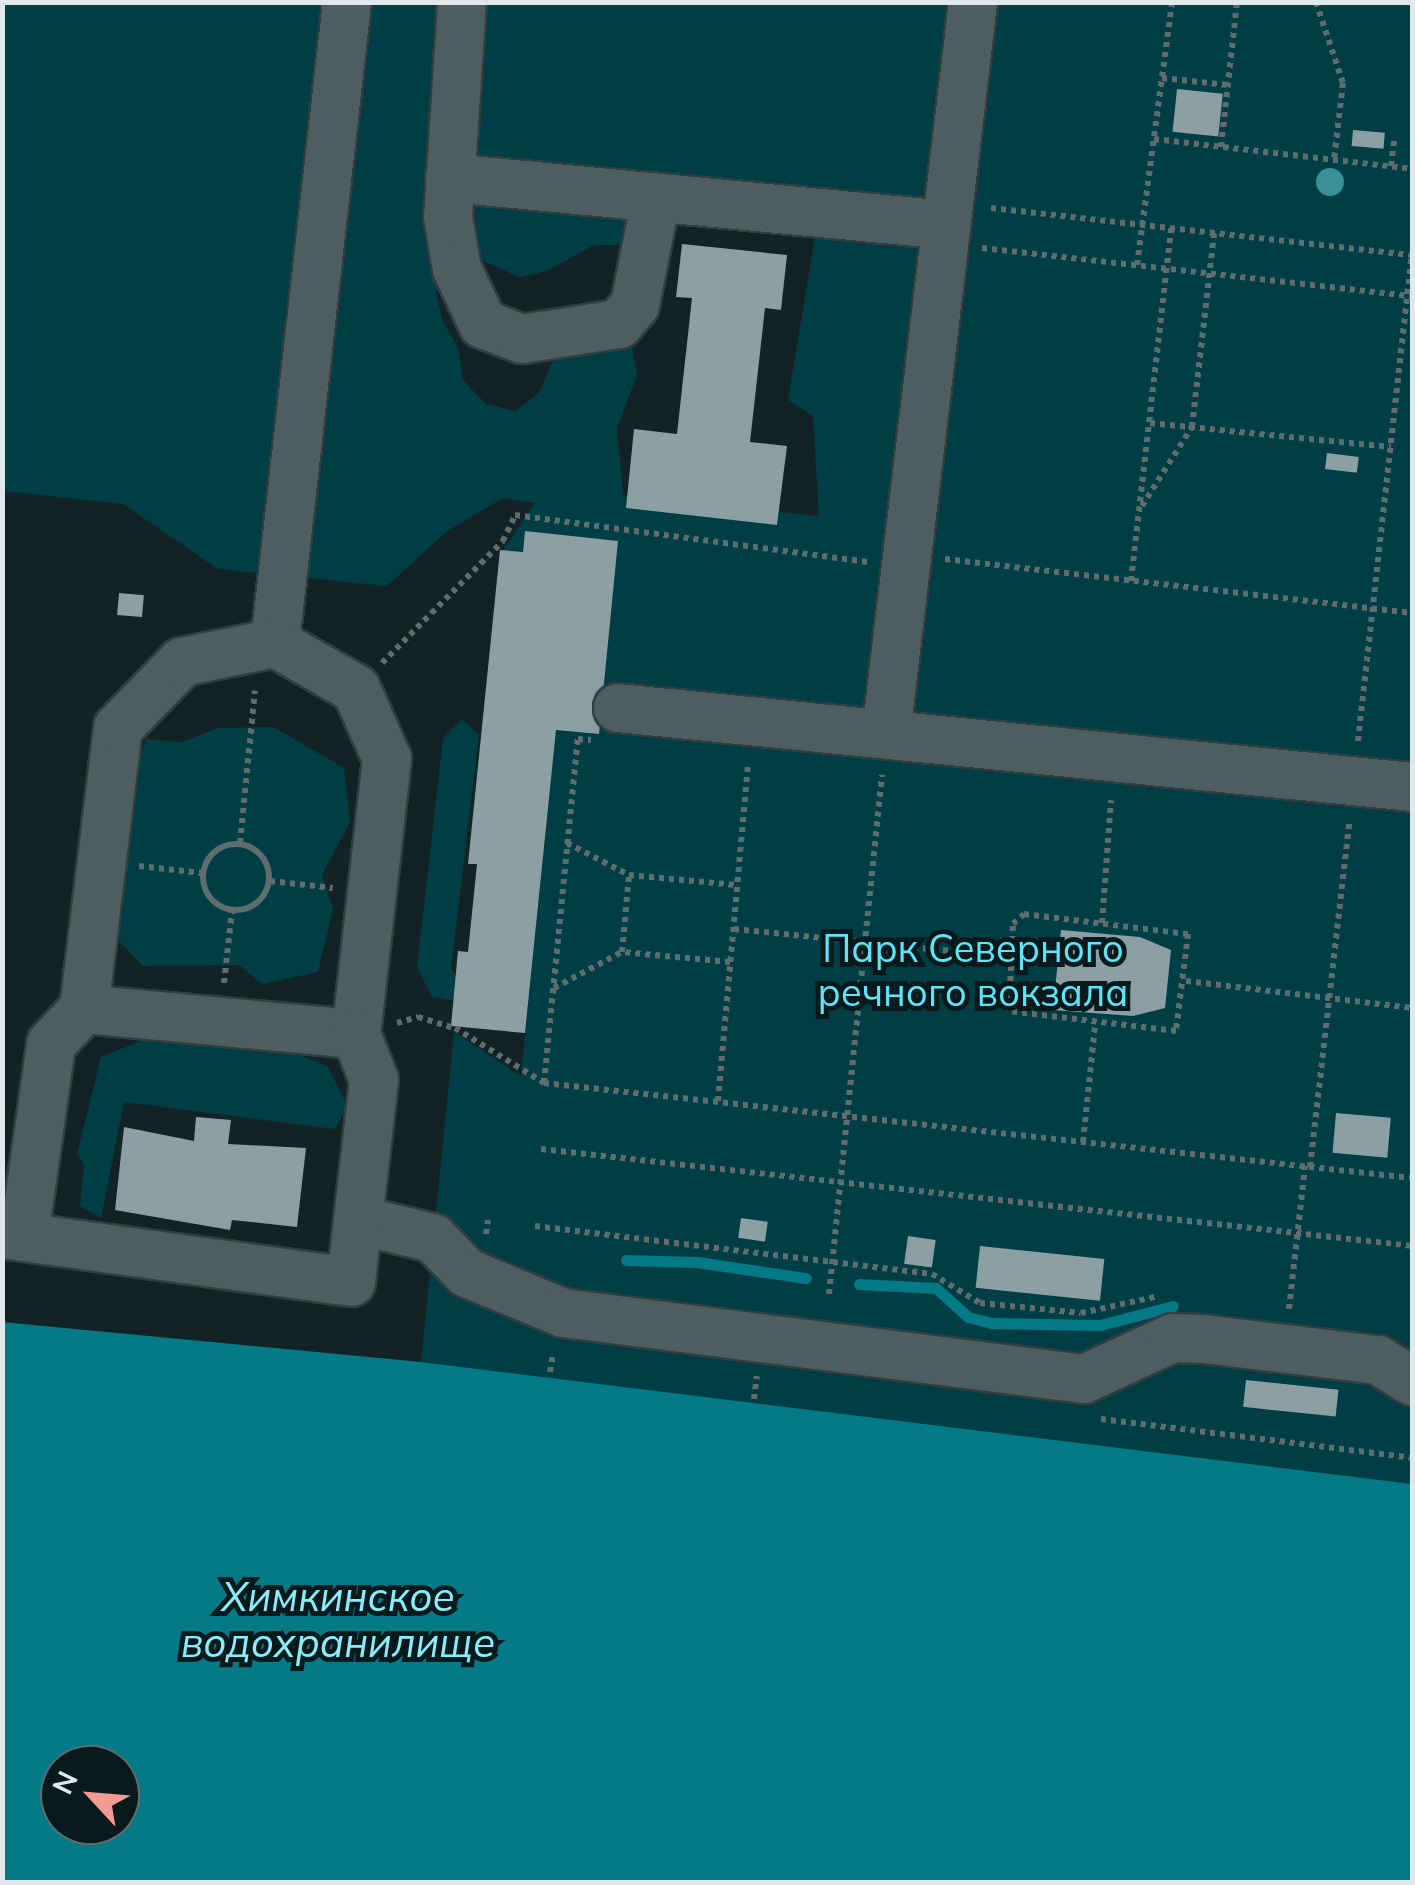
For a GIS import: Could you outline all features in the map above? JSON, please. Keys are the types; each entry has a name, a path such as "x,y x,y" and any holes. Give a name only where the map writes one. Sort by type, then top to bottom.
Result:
{"street":[{"path":"268,644 348,2"},
{"path":"462,2 450,178 457,269 474,313 494,333 522,339 595,333 628,316 656,198"},
{"path":"886,734 919,562 964,226 973,2"},
{"path":"450,178 964,226"},
{"path":"268,644 356,688 387,758 356,1034 374,1080 351,1282 13,1236 51,1044 84,1009 118,728 182,662 268,644"},
{"path":"623,709 1412,786"},
{"path":"84,1009 356,1034"},
{"path":"358,1220 433,1238 467,1273 563,1313 1084,1379 1173,1338 1204,1339 1378,1360 1412,1382"}],"path":[{"path":"1138,265 1172,2"},
{"path":"1221,147 1237,2"},
{"path":"1316,2 1343,83 1334,160"},
{"path":"1162,78 1228,86"},
{"path":"1154,139 1412,169"},
{"path":"1391,166 1394,140"},
{"path":"964,226 1143,225 1412,255 1329,1000 1291,1298"},
{"path":"964,226 1138,265 1410,296"},
{"path":"1132,580 1170,228"},
{"path":"1138,511 1192,427 1214,233"},
{"path":"1150,423 1391,446"},
{"path":"356,688 504,541 515,514 919,562 1132,580 1412,612"},
{"path":"240,844 268,644"},
{"path":"544,1082 578,739 624,743 623,709"},
{"path":"718,1100 752,721"},
{"path":"829,1294 886,734"},
{"path":"1102,922 1111,800"},
{"path":"567,843 629,875 737,886"},
{"path":"240,844 262,856 270,881 257,903 232,910 210,898 202,873 216,851 240,844"},
{"path":"102,862 202,873"},
{"path":"622,952 629,875"},
{"path":"270,881 372,892"},
{"path":"220,1022 232,910"},
{"path":"1016,916 1102,922 1188,934 1186,981 1176,1032 1009,1012 1010,957 1016,916"},
{"path":"734,929 1010,957"},
{"path":"554,988 622,952 730,962"},
{"path":"1186,981 1412,1008"},
{"path":"418,1017 454,1028 544,1082 1412,1178"},
{"path":"1083,1142 1095,1025"},
{"path":"541,1149 1412,1246"},
{"path":"486,1235 488,1220"},
{"path":"536,1226 932,1274 980,1303 1082,1313 1166,1296"},
{"path":"754,1399 756,1380"},
{"path":"1098,1419 1412,1458"}],"green space":[{"name":"Парк Северного речного вокзала","path":"3,3 1412,3 1412,1484 421,1362 454,1032 521,1076 556,730 599,734 525,532 523,552 503,550 535,503 503,498 447,531 387,586 218,569 123,504 3,491","holes":["732,189 817,225 788,400 813,416 819,516 623,495 617,428 637,375 632,345 613,325 564,335 539,393 515,411 486,404 463,380 458,347 443,322 436,293 442,266 464,252 519,277 547,271 594,245 623,245"]},
{"path":"462,719 479,735 451,969 462,987 455,1001 432,997 417,967 443,738"},
{"path":"273,727 344,768 350,822 322,875 333,908 318,972 262,984 239,965 143,966 113,935 124,804 146,739 182,742 218,728"},
{"path":"148,1038 294,1052 328,1067 348,1107 335,1129 124,1102 101,1218 80,1206 84,1164 77,1154 101,1057"}],"water":[{"name":"Химкинское водохранилище","path":"2,1322 421,1362 1412,1484 1412,1882 3,1882"}],"building":[{"path":"1177,89 1223,94 1218,137 1173,132"},
{"path":"1353,130 1385,133 1383,149 1352,146"},
{"path":"682,244 787,255 781,310 765,308 750,442 787,446 777,525 626,508 634,429 677,434 692,298 676,297"},
{"path":"1327,453 1359,457 1357,473 1325,469"},
{"path":"525,531 618,541 599,734 556,730 525,1033 451,1026 458,951 468,952 477,864 468,864 500,550 523,552"},
{"path":"119,593 144,595 142,617 117,615"},
{"path":"1061,930 1140,937 1171,950 1165,1008 1133,1016 1053,1010"},
{"path":"1336,1113 1391,1118 1387,1158 1333,1153"},
{"path":"196,1117 231,1120 228,1144 306,1148 297,1227 232,1220 230,1230 115,1210 124,1127 194,1141"},
{"path":"741,1218 768,1222 765,1242 738,1238"},
{"path":"908,1236 936,1240 932,1268 904,1264"},
{"path":"980,1246 1104,1259 1100,1301 976,1288"},
{"path":"1246,1380 1338,1390 1336,1417 1243,1407"}],"waterway":[{"path":"626,1260 697,1262 806,1278"},
{"path":"859,1284 936,1288 968,1317 992,1323 1100,1325 1173,1306"}]}
